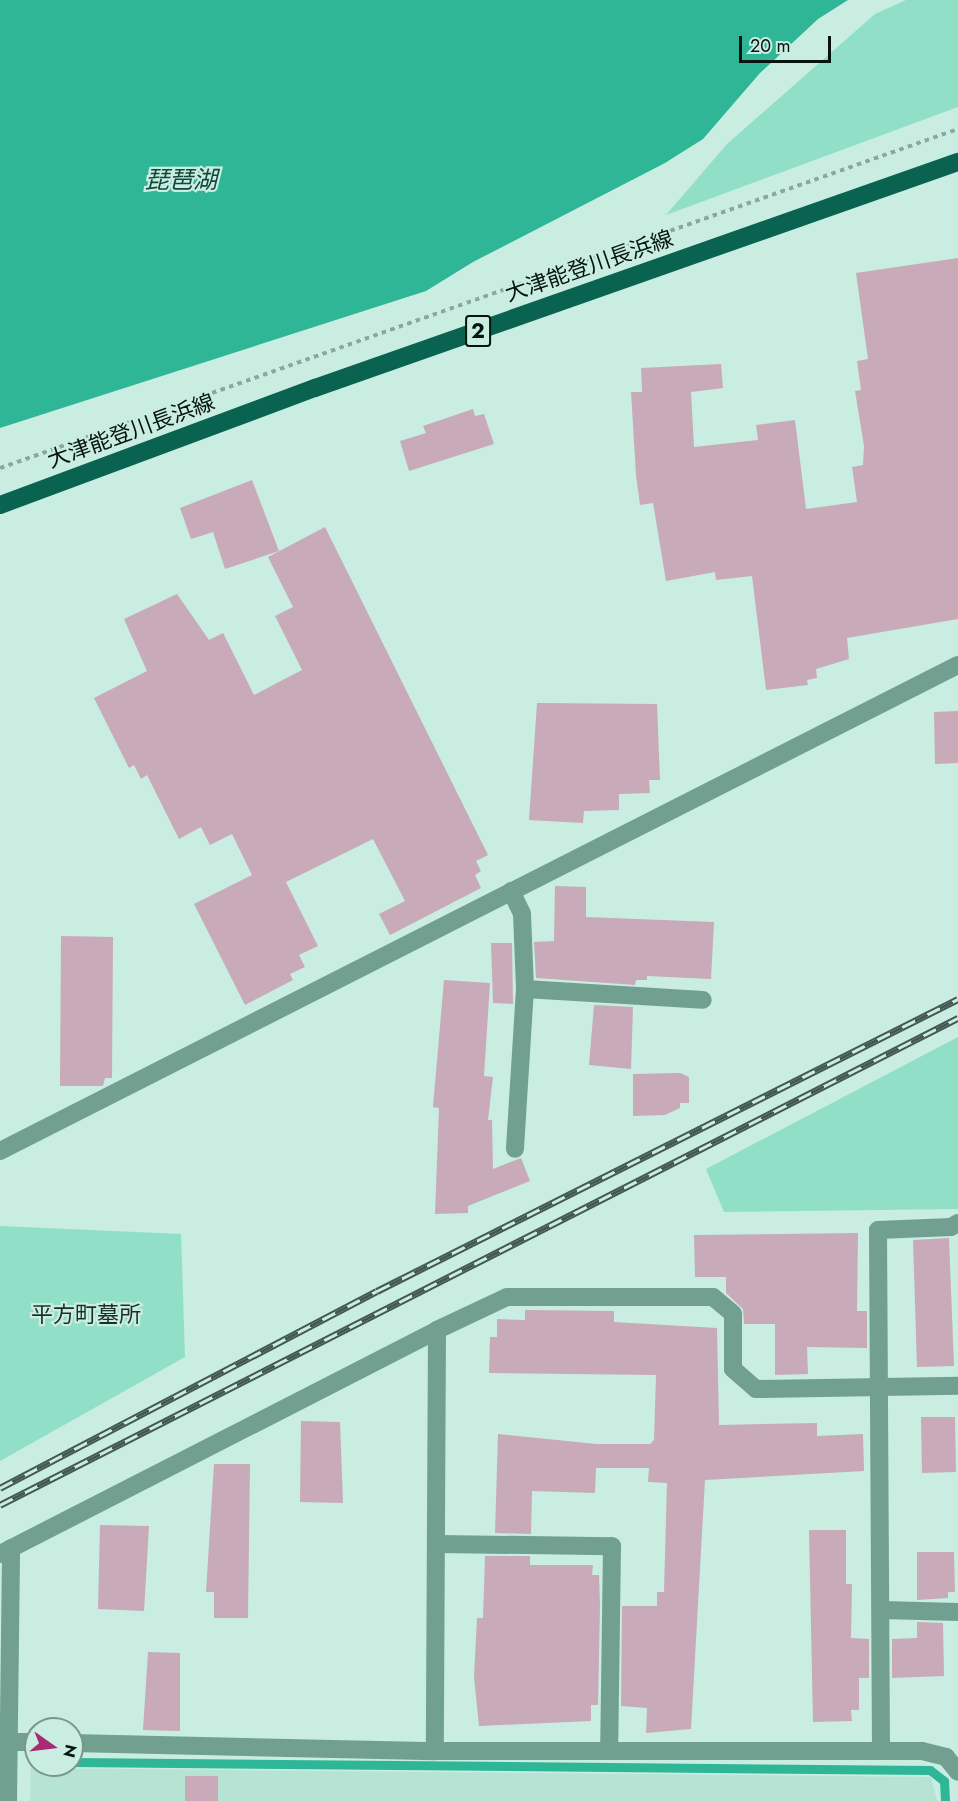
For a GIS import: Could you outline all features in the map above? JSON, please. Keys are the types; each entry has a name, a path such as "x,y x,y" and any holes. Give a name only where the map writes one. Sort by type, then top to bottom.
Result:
{"main road":[{"name":"大津能登川長浜線","path":"0,505 315,388 958,162"}],"street":[{"path":"0,1151 310,998 511,891 958,665"},
{"path":"511,891 522,914 525,989 515,1149"},
{"path":"525,989 703,1000"},
{"path":"881,1750 882,1610 878,1230 951,1227 958,1223"},
{"path":"8,1801 5,1551 507,1297 713,1298 733,1314 733,1369 756,1389 958,1386"},
{"path":"435,1751 438,1330"},
{"path":"438,1544 612,1546 609,1750"},
{"path":"882,1610 958,1612"},
{"path":"8,1742 24,1742"},
{"path":"84,1743 435,1751 881,1750 928,1752 957,1766"}],"path":[{"path":"0,468 958,129"}],"shaded area":[{"path":"84,1769 931,1777 937,1801 30,1801 31,1777 84,1777"}],"green space":[{"path":"906,0 958,0 958,107 666,215 727,144 875,14"},
{"path":"958,1037 958,1209 724,1212 706,1169"},
{"name":"平方町墓所","path":"0,1226 181,1234 185,1357 0,1461"}],"water":[{"name":"琵琶湖","path":"0,0 848,0 818,19 760,73 703,139 665,163 473,262 426,291 0,428"}],"building":[{"path":"958,258 958,619 847,638 849,659 816,669 817,678 807,680 808,685 766,690 752,576 716,580 715,572 666,581 653,503 640,505 636,475 631,392 642,392 641,368 721,364 723,388 691,392 694,447 758,440 756,425 795,420 806,509 857,502 852,467 863,465 864,446 855,391 861,390 857,361 868,359 856,273"},
{"path":"473,409 475,416 484,414 494,444 409,471 400,441 426,433 423,426"},
{"path":"252,480 279,551 225,569 213,532 191,539 180,508"},
{"path":"325,527 488,855 476,861 481,871 475,875 481,888 390,935 379,914 405,901 373,839 286,882 318,946 299,955 305,967 290,974 293,980 245,1005 194,904 252,875 232,834 210,845 201,827 179,839 147,775 141,779 134,765 129,768 94,698 147,671 124,619 177,594 209,640 223,633 254,695 302,670 275,616 293,607 268,557"},
{"path":"537,703 657,704 660,780 649,780 650,793 619,794 619,810 584,811 583,823 529,820"},
{"path":"958,711 958,763 935,764 934,712"},
{"path":"555,886 586,887 586,917 714,922 711,979 647,976 647,980 636,980 635,985 536,978 534,942 554,941"},
{"path":"61,936 113,937 112,1078 105,1078 103,1086 60,1086"},
{"path":"491,943 512,943 513,1004 493,1003"},
{"path":"444,980 490,983 484,1076 493,1077 488,1120 492,1120 493,1169 521,1158 530,1181 468,1206 468,1213 435,1214 439,1108 433,1107"},
{"path":"594,1005 633,1007 631,1069 589,1065"},
{"path":"680,1073 689,1077 689,1103 680,1103 680,1108 665,1115 633,1116 633,1074"},
{"path":"858,1233 857,1311 867,1311 867,1348 807,1347 808,1374 775,1375 775,1324 744,1324 743,1309 726,1293 726,1277 695,1277 694,1235"},
{"path":"949,1238 954,1366 917,1367 913,1240"},
{"path":"525,1310 614,1311 614,1322 717,1328 719,1425 817,1423 817,1436 863,1434 864,1471 705,1480 691,1729 646,1733 647,1708 621,1706 622,1606 657,1606 657,1592 664,1592 667,1483 648,1482 649,1468 596,1468 595,1493 532,1491 531,1534 495,1533 498,1434 596,1444 650,1444 654,1440 656,1375 489,1373 490,1337 497,1337 497,1319 525,1320"},
{"path":"921,1417 955,1417 956,1472 922,1473"},
{"path":"301,1421 340,1422 343,1503 300,1502"},
{"path":"214,1464 250,1464 248,1618 214,1618 214,1592 206,1592"},
{"path":"100,1525 149,1526 144,1611 98,1609"},
{"path":"809,1530 846,1530 846,1584 852,1584 851,1638 869,1639 869,1678 859,1678 859,1710 851,1710 852,1721 813,1722"},
{"path":"917,1552 954,1552 955,1592 948,1592 948,1598 917,1600"},
{"path":"485,1556 530,1556 530,1565 593,1565 592,1575 599,1575 600,1606 598,1705 591,1705 591,1721 479,1726 474,1677 477,1618 483,1618"},
{"path":"917,1622 943,1623 944,1676 892,1678 892,1639 917,1638"},
{"path":"148,1652 180,1653 180,1731 143,1730"},
{"path":"185,1776 218,1776 218,1801 185,1801"}],"waterway":[{"path":"84,1762 930,1770 944,1781 945,1801"}],"railway":[{"path":"0,1488 377,1291 958,999"},
{"path":"0,1505 958,1018"}]}
